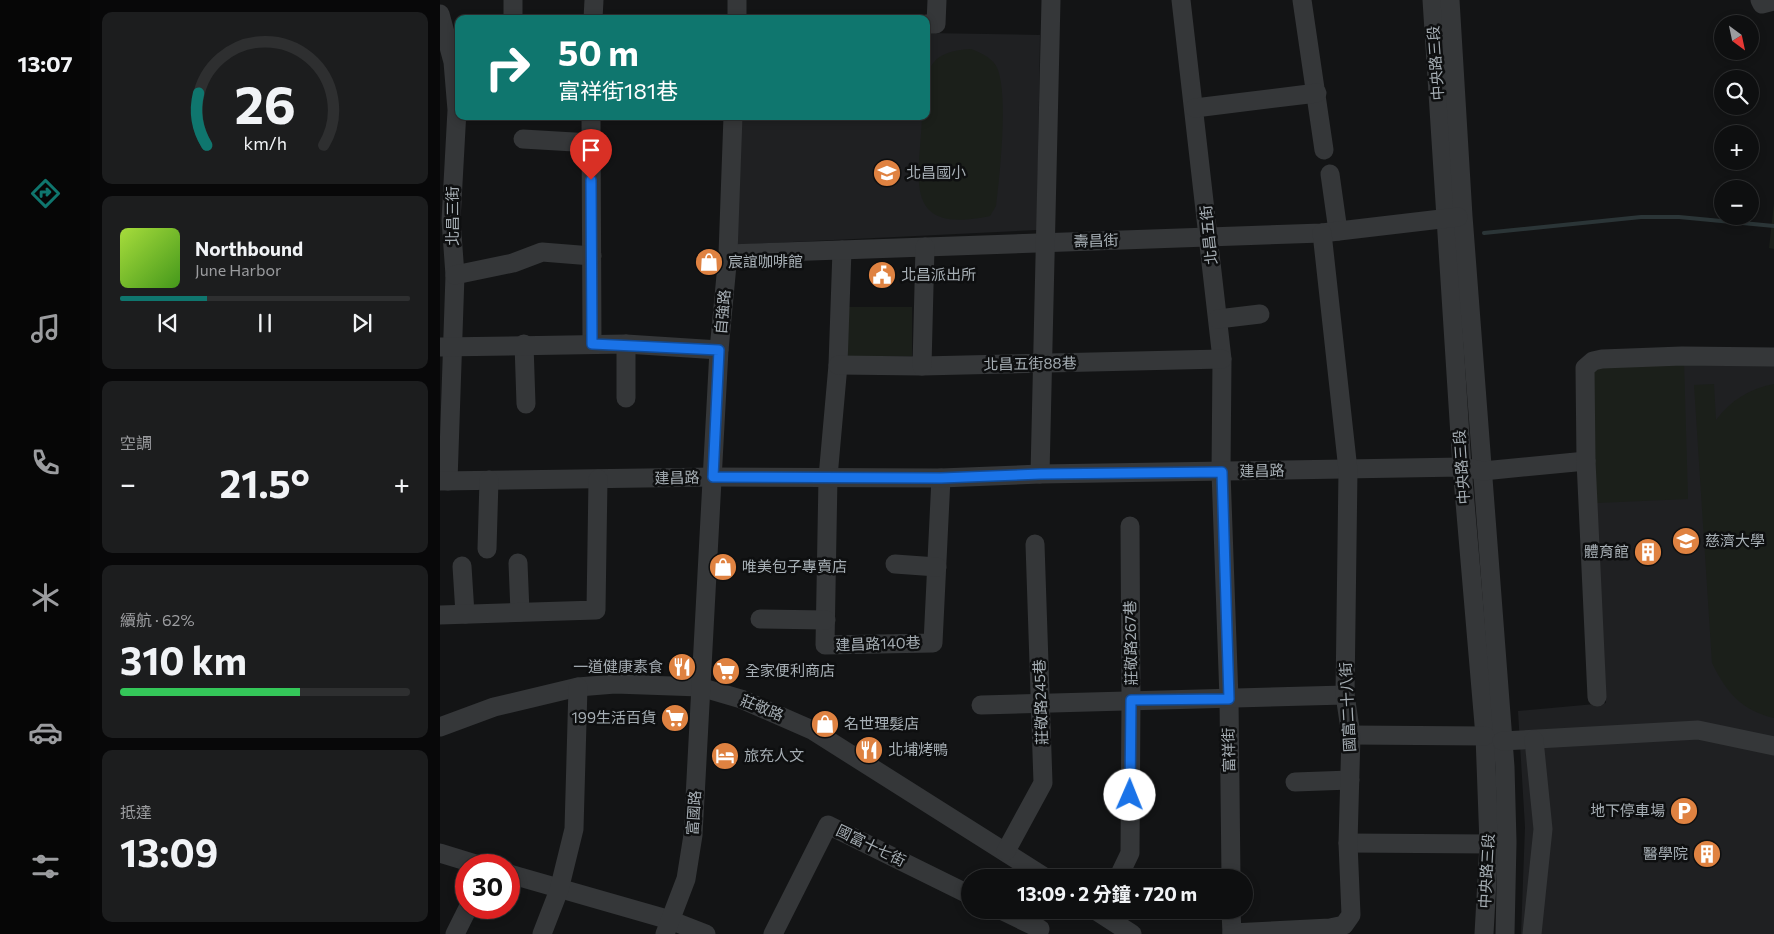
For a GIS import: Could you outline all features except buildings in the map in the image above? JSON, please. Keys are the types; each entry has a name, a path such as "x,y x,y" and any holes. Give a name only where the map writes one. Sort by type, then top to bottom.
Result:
{"street":[{"path":"513,0 513,15"},
{"path":"593,15 594,0"},
{"path":"737,15 738,0"},
{"path":"931,24 937,0"},
{"path":"1040,474 1051,0"},
{"name":"北昌五街","path":"1181,0 1195,108 1222,359 1222,472"},
{"path":"1302,0 1318,94 1324,150"},
{"name":"中央路三段","path":"1432,0 1483,471 1494,738 1484,934"},
{"name":"中央路三段","path":"1450,0 1462,467 1507,842 1504,934"},
{"path":"1760,0 1762,4 1774,1"},
{"name":"北昌三街","path":"440,14 455,59"},
{"name":"北昌三街","path":"444,481 446,347 455,275 445,221 455,77"},
{"path":"1195,108 1318,94"},
{"path":"591,120 592,344"},
{"name":"自強路","path":"700,687 719,350 728,254 734,120"},
{"path":"524,139 591,143"},
{"name":"國富二十八街","path":"1330,174 1330,232 1348,470 1345,695 1351,735 1348,925"},
{"name":"壽昌街","path":"728,254 1330,232 1455,217"},
{"path":"922,366 925,247"},
{"name":"建昌路140巷","path":"842,250 838,365 828,477 825,646 933,643 941,478"},
{"path":"455,275 513,263 542,252 592,256"},
{"path":"1218,319 1260,314"},
{"path":"446,347 524,344 626,344 719,350"},
{"path":"524,344 526,404"},
{"path":"626,344 626,398"},
{"path":"1597,697 1586,461 1585,368 1592,361 1682,356 1774,357"},
{"name":"北昌五街88巷","path":"838,365 922,366 1222,359"},
{"name":"建昌路","path":"444,481 713,477 941,478 1040,474 1462,467 1483,471 1586,461"},
{"name":"富祥街","path":"1222,472 1229,699 1231,869"},
{"path":"440,615 596,610 598,479"},
{"path":"487,549 489,480"},
{"name":"莊敬路267巷","path":"1122,869 1130,853 1130,526"},
{"name":"莊敬路245巷","path":"1006,851 1043,783 1035,544"},
{"path":"518,563 520,612"},
{"path":"895,564 937,567"},
{"path":"462,566 465,614"},
{"path":"760,619 826,620"},
{"name":"莊敬路","path":"440,727 494,707 578,687 635,684 700,687 741,699 812,730 1033,869"},
{"path":"542,934 559,890 574,829 578,687"},
{"name":"富國路","path":"668,927 686,879 693,835 700,687"},
{"path":"981,705 1345,695"},
{"path":"1351,735 1534,740 1698,730 1774,746"},
{"path":"1532,934 1542,828 1534,740"},
{"path":"1295,782 1350,780"},
{"name":"國富十七街","path":"773,934 828,825 961,891"},
{"path":"1348,843 1489,844"},
{"path":"440,853 455,858"},
{"path":"520,878 668,927 706,934"},
{"path":"455,934 462,919"},
{"path":"1017,919 1039,932"},
{"path":"1110,919 1132,934"},
{"path":"1232,919 1232,933 1330,928 1348,925"}],"shaded area":[{"name":"北昌國小","path":"930,33 1040,35 1037,230 733,245 738,120 930,120"},
{"path":"971,49 983,54 994,62 1001,83 1003,117 996,206 990,216 961,220 941,217 928,209 922,196 919,180 922,120 930,120 930,68 943,55"},
{"path":"1774,203 1774,249 1769,248"},
{"path":"848,307 912,307 912,356 848,356"},
{"path":"1684,361 1688,499 1596,503 1592,372 1594,368"},
{"name":"慈濟大學","path":"1774,363 1774,934 1521,934 1525,827 1518,711 1606,703 1590,379 1601,365"},
{"path":"1714,384 1716,420 1741,396 1774,384 1774,718 1752,710 1736,699 1723,683 1712,663 1694,385"}],"waterway":[{"path":"1484,233 1641,217 1679,217 1774,226"}],"place":[{"name":"北昌國小","path":"887,173"},
{"name":"宸誼咖啡館","path":"709,262"},
{"name":"北昌派出所","path":"882,275"},
{"name":"慈濟大學","path":"1686,541"},
{"name":"體育館","path":"1648,552"},
{"name":"唯美包子專賣店","path":"723,567"},
{"name":"一道健康素食","path":"682,667"},
{"name":"全家便利商店","path":"726,671"},
{"name":"199生活百貨","path":"675,718"},
{"name":"名世理髮店","path":"825,724"},
{"name":"北埔烤鴨","path":"869,750"},
{"name":"旅充人文","path":"725,756"},
{"name":"地下停車場","path":"1684,811"},
{"name":"醫學院","path":"1707,854"}],"route":[{"path":"591,180 592,344 626,344 719,350 713,477 941,478 1040,474 1222,472 1229,699 1131,700 1130,795"}]}
